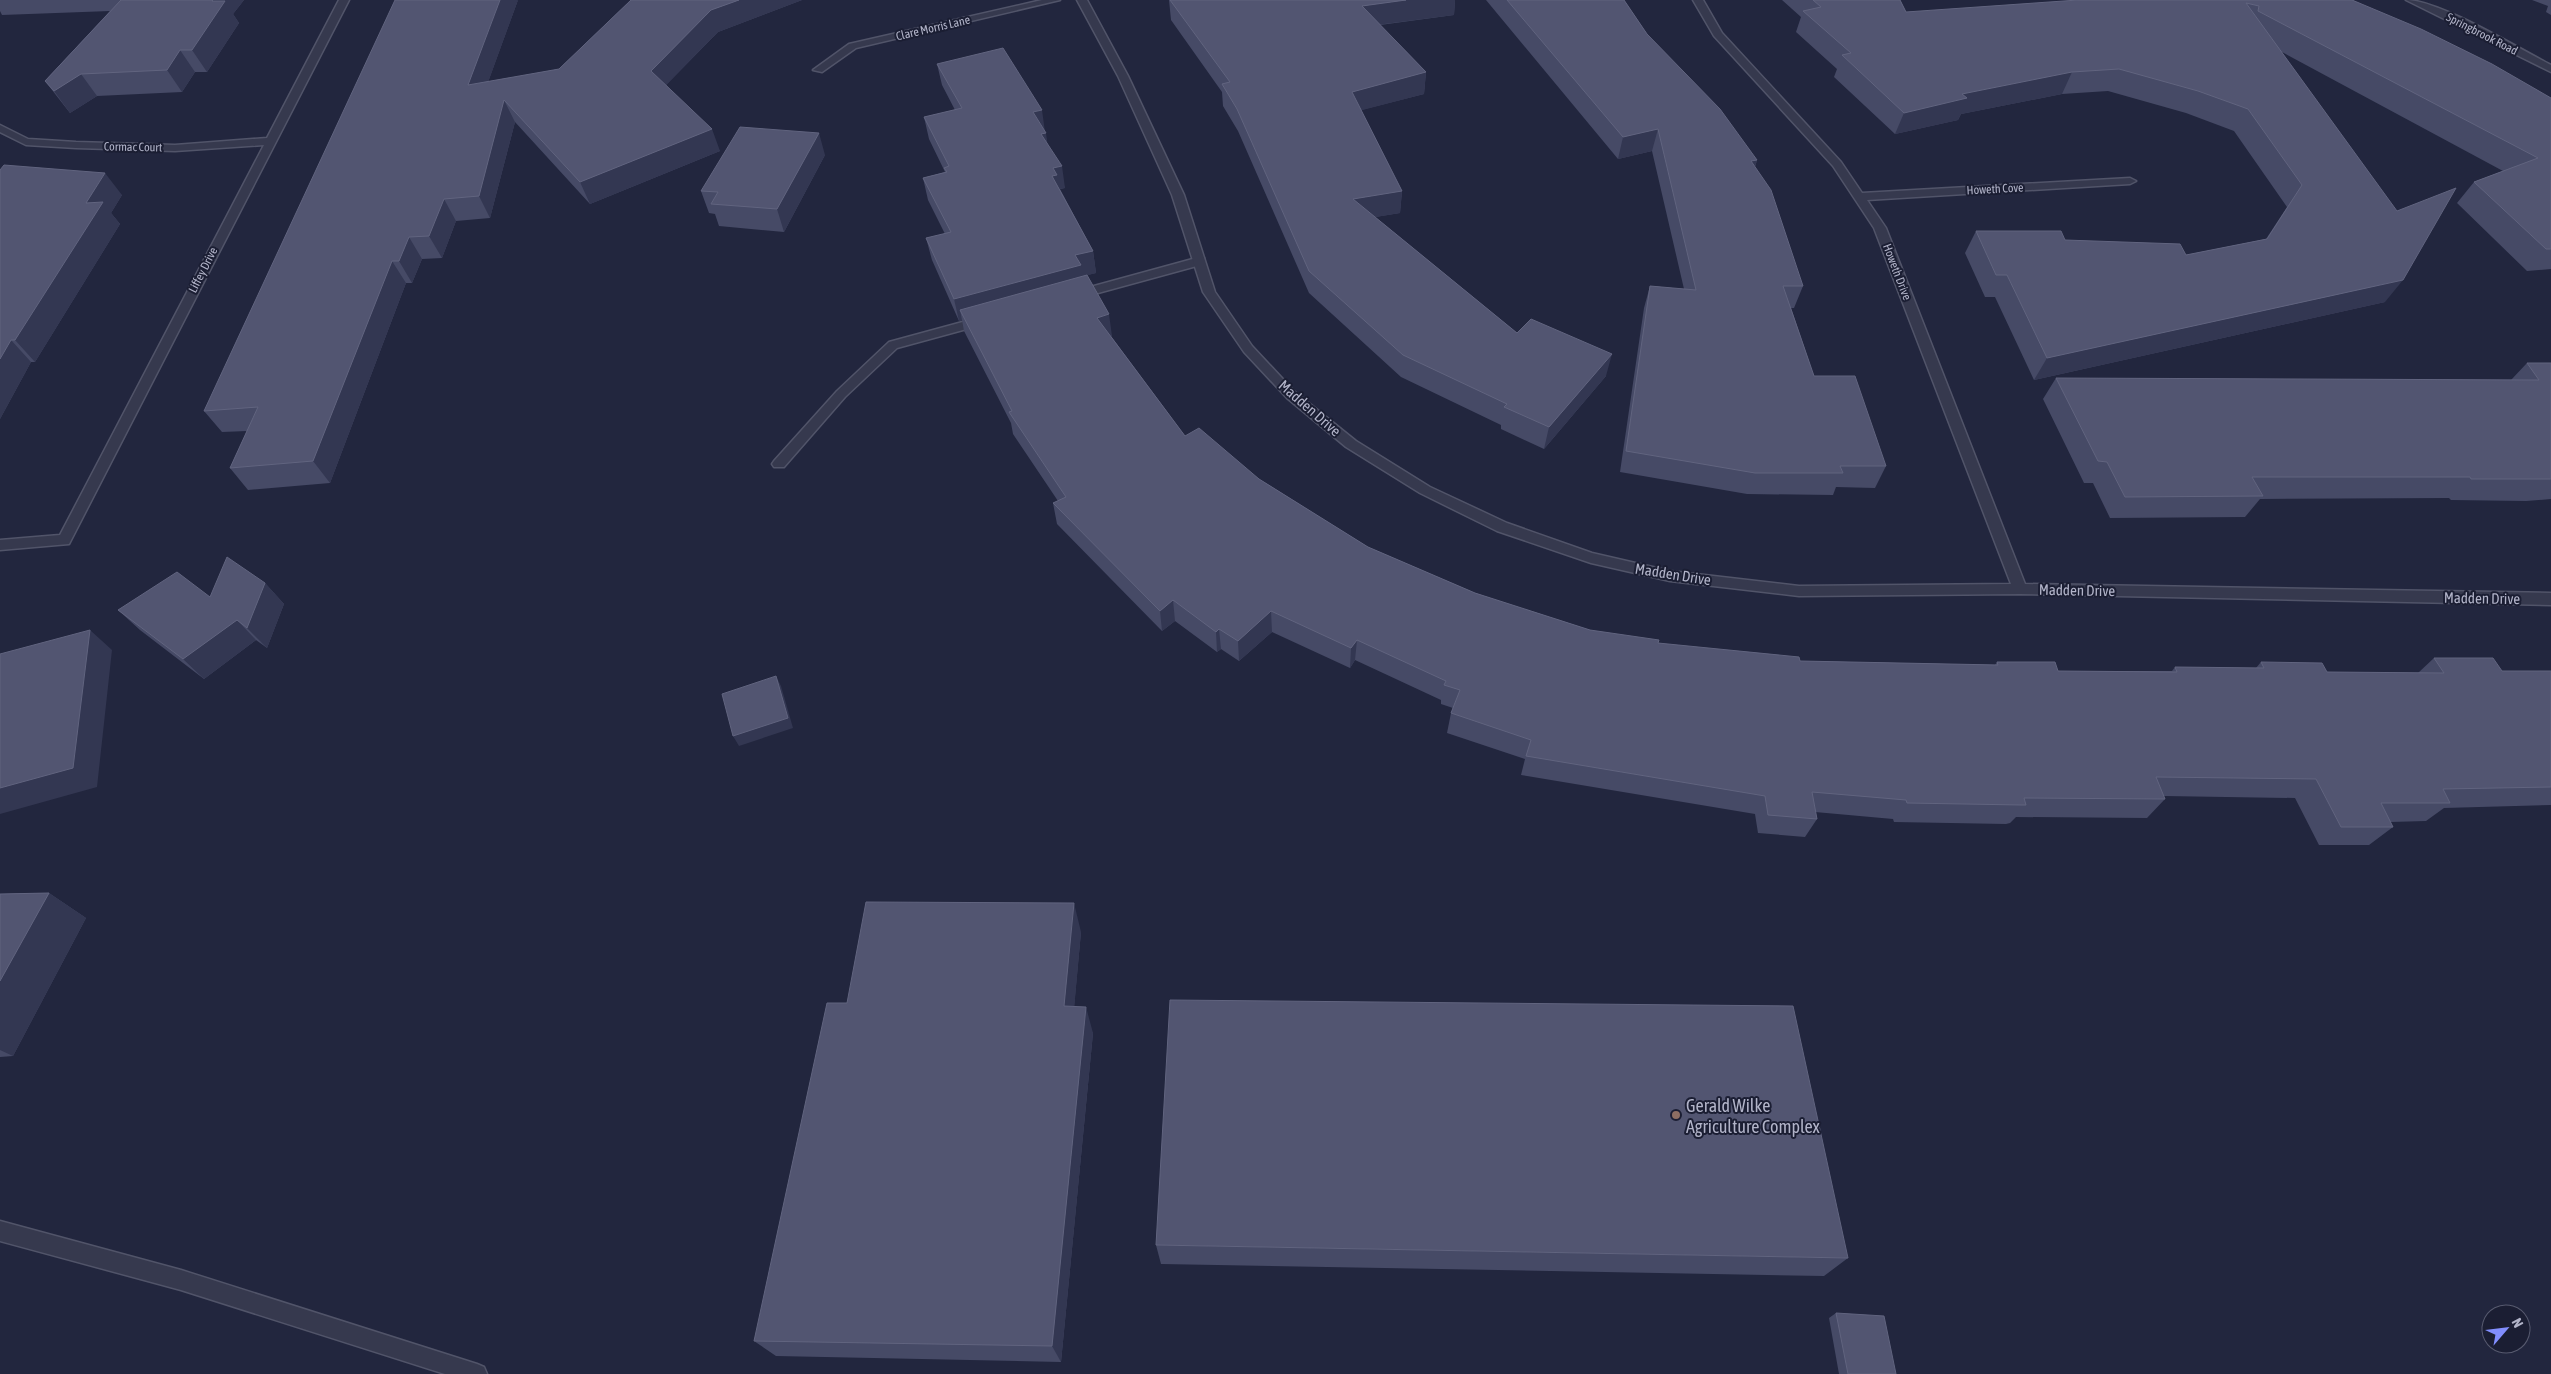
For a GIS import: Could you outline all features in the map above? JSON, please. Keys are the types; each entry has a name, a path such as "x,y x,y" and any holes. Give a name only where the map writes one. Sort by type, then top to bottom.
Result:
{"street":[{"name":"Liffey Drive","path":"0,545 64,540 269,141 344,0"},
{"name":"Clare Morris Lane","path":"818,70 853,46 1055,0"},
{"name":"Madden Drive","path":"1082,0 1123,76 1178,195 1209,292 1248,349 1291,395 1351,444 1425,490 1502,527 1591,558 1670,576 1799,591 2020,589 2551,599"},
{"name":"Howeth Drive","path":"1698,0 1718,34 1837,164 1880,228 2020,589"},
{"name":"Springbrook Road","path":"2411,0 2473,28 2551,69"},
{"name":"Cormac Court","path":"0,128 26,142 76,145 175,148 269,141"},
{"name":"Howeth Cove","path":"1860,197 2130,181"},
{"path":"1066,298 1200,261"},
{"path":"779,464 841,394 893,345 989,319"},
{"path":"0,1231 181,1280 476,1374"}],"building":[{"path":"121,0 225,1 192,50 180,50 167,70 81,74 54,91 45,81"},
{"path":"395,0 500,0 468,85 559,69 631,0 739,0 711,10 651,71 712,129 580,182 504,100 479,196 444,199 429,236 409,237 399,261 392,261 313,461 230,468 258,407 204,411"},
{"path":"1170,0 1406,0 1362,6 1426,72 1352,92 1402,191 1353,199 1517,333 1531,319 1612,354 1549,427 1504,407 1507,404 1403,355 1309,271 1237,109 1222,84 1230,82"},
{"path":"1507,0 1624,0 1647,34 1720,109 1757,160 1751,161 1771,190 1803,286 1783,286 1814,376 1855,376 1886,466 1840,466 1843,473 1755,473 1626,451 1650,286 1696,290 1658,129 1623,137"},
{"path":"1813,0 1900,0 1906,12 2078,0 2352,0 2421,29 2492,64 2551,98 2551,249 2546,249 2474,182 2538,158 2258,11 2259,6 2246,3 2397,211 2456,188 2403,280 2047,358 2007,275 1996,275 1976,231 2061,231 2065,240 2180,244 2186,255 2267,239 2302,185 2248,109 2198,91 2119,69 2072,72 1962,94 1967,98 1904,113 1842,55 1851,53 1803,11 1821,7"},
{"path":"1003,48 1042,110 1033,112 1046,133 1041,134 1062,166 1053,168 1057,175 1052,176 1093,251 1075,255 1081,265 954,299 926,238 951,232 923,178 947,172 944,168 949,166 924,117 962,108 937,64"},
{"path":"740,127 819,133 777,209 711,204 718,192 701,191"},
{"path":"4,165 105,173 86,203 103,202 15,340 11,340 0,359 0,170"},
{"path":"1087,275 1109,314 1097,318 1185,436 1199,428 1259,479 1368,547 1475,593 1590,630 1659,640 1658,643 1799,657 1800,661 1998,665 1997,662 2055,662 2058,671 2177,672 2175,667 2264,668 2261,662 2322,663 2327,672 2444,673 2434,658 2493,658 2502,671 2551,671 2551,787 2443,789 2450,803 2381,803 2393,827 2341,827 2316,779 2156,777 2165,799 2024,798 2026,805 1907,803 1906,800 1812,792 1817,819 1768,815 1765,796 1526,756 1531,740 1451,713 1460,690 1444,685 1446,681 1357,640 1351,648 1271,611 1238,641 1219,629 1216,632 1173,600 1160,611 1053,503 1066,497 1009,412 1012,411 960,310"},
{"path":"2527,363 2551,363 2551,479 2252,477 2263,496 2125,497 2107,462 2098,461 2056,378 2539,380"},
{"path":"227,557 265,583 247,628 237,620 183,659 118,610 177,572 210,597"},
{"path":"90,630 73,768 0,788 0,654"},
{"path":"776,676 788,718 733,736 722,694"},
{"path":"49,893 0,981 0,894"},
{"path":"866,902 1074,903 1064,1006 1086,1007 1052,1346 754,1341 827,1003 847,1003"},
{"path":"1170,1000 1793,1006 1848,1258 1156,1245"},
{"path":"1836,1313 1884,1316 1896,1374 1848,1374"}],"place":[{"name":"Gerald Wilke Agriculture Complex","path":"1676,1115"}]}
